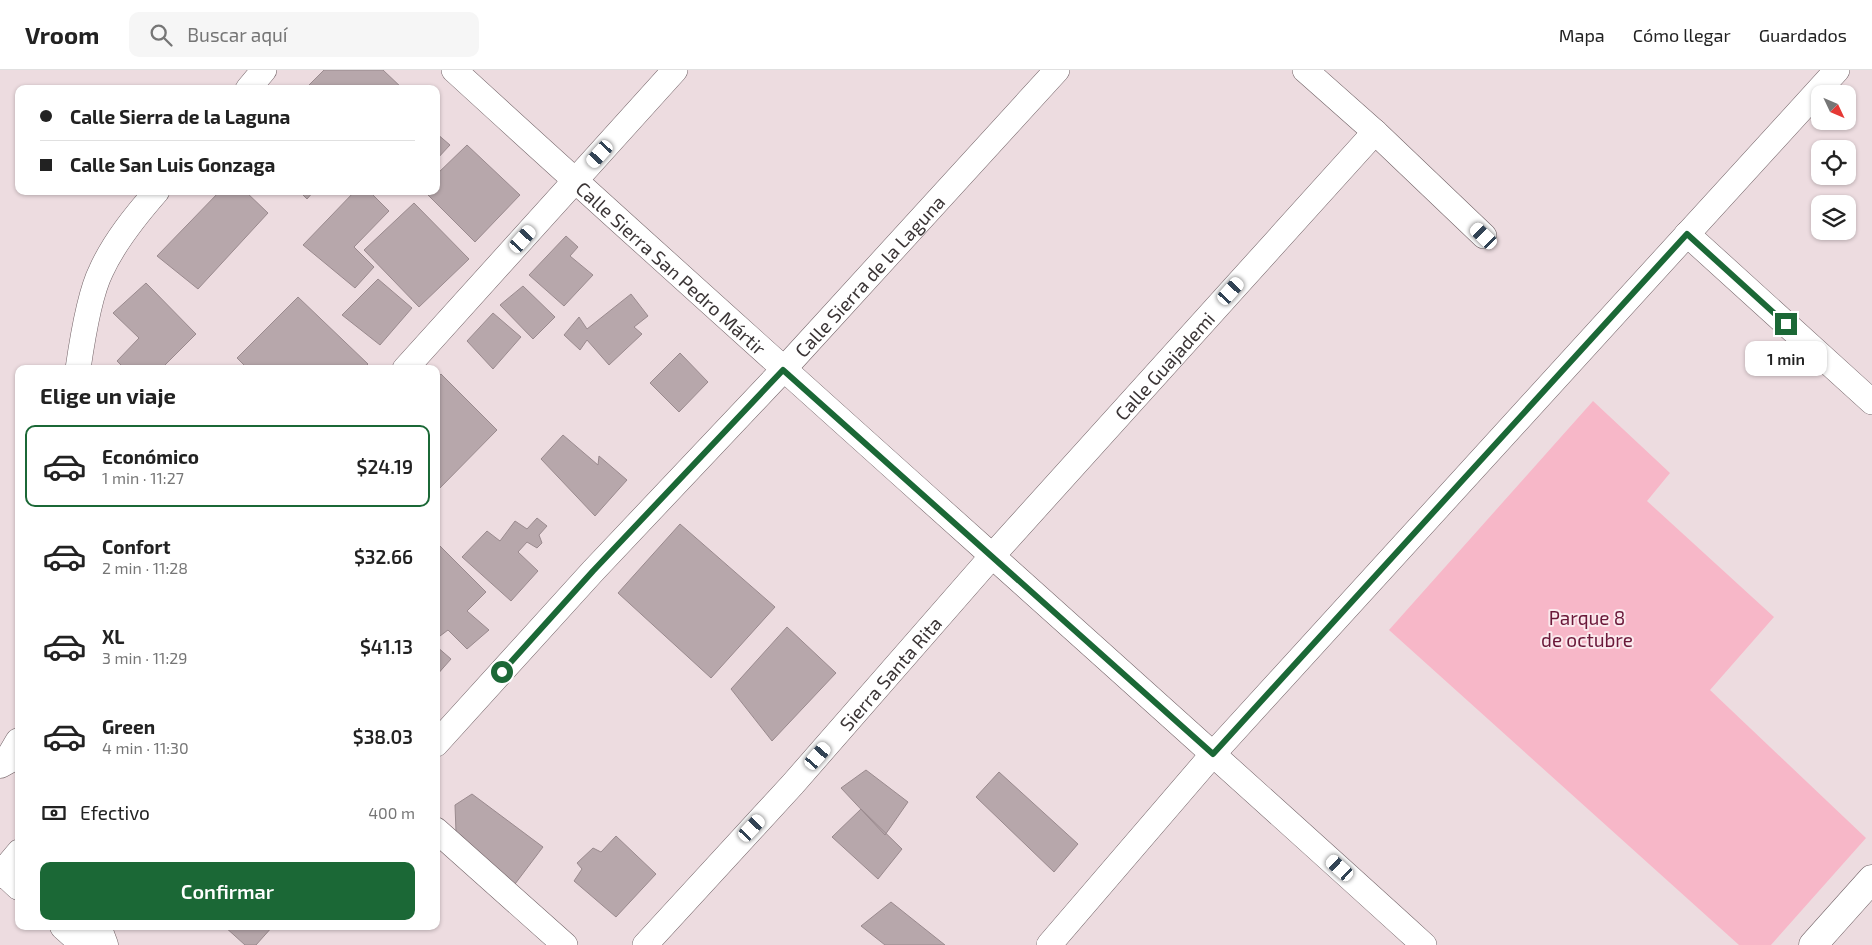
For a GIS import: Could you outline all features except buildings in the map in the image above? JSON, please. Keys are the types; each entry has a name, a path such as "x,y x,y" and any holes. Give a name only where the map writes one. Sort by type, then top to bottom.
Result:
{"main road":[{"path":"0,764 9,759 15,749"},
{"path":"1813,945 1872,879"},
{"path":"68,930 85,945"},
{"path":"98,930 104,945"}],"street":[{"path":"251,85 264,70"},
{"name":"Calle Sierra San Pedro Mártir","path":"454,70 783,370 1424,945"},
{"path":"409,365 576,182 675,70"},
{"name":"Calle Sierra de la Laguna","path":"440,740 593,571 783,370 1057,70"},
{"path":"1305,70 1375,132 1484,236"},
{"path":"1049,945 1213,754 1837,70"},
{"name":"Calle Guajademi","path":"992,556 1375,132"},
{"path":"79,365 83,336 100,271 136,214 153,195"},
{"path":"1687,234 1872,402"},
{"name":"Sierra Santa Rita","path":"644,945 793,784 992,556"},
{"path":"440,834 565,945"}],"green space":[{"name":"Parque 8 de octubre","path":"1593,401 1670,473 1647,501 1774,617 1710,690 1866,838 1771,945 1739,945 1389,630"}],"route":[{"path":"502,672 593,571 783,370 1213,754 1687,234 1786,324"}]}
